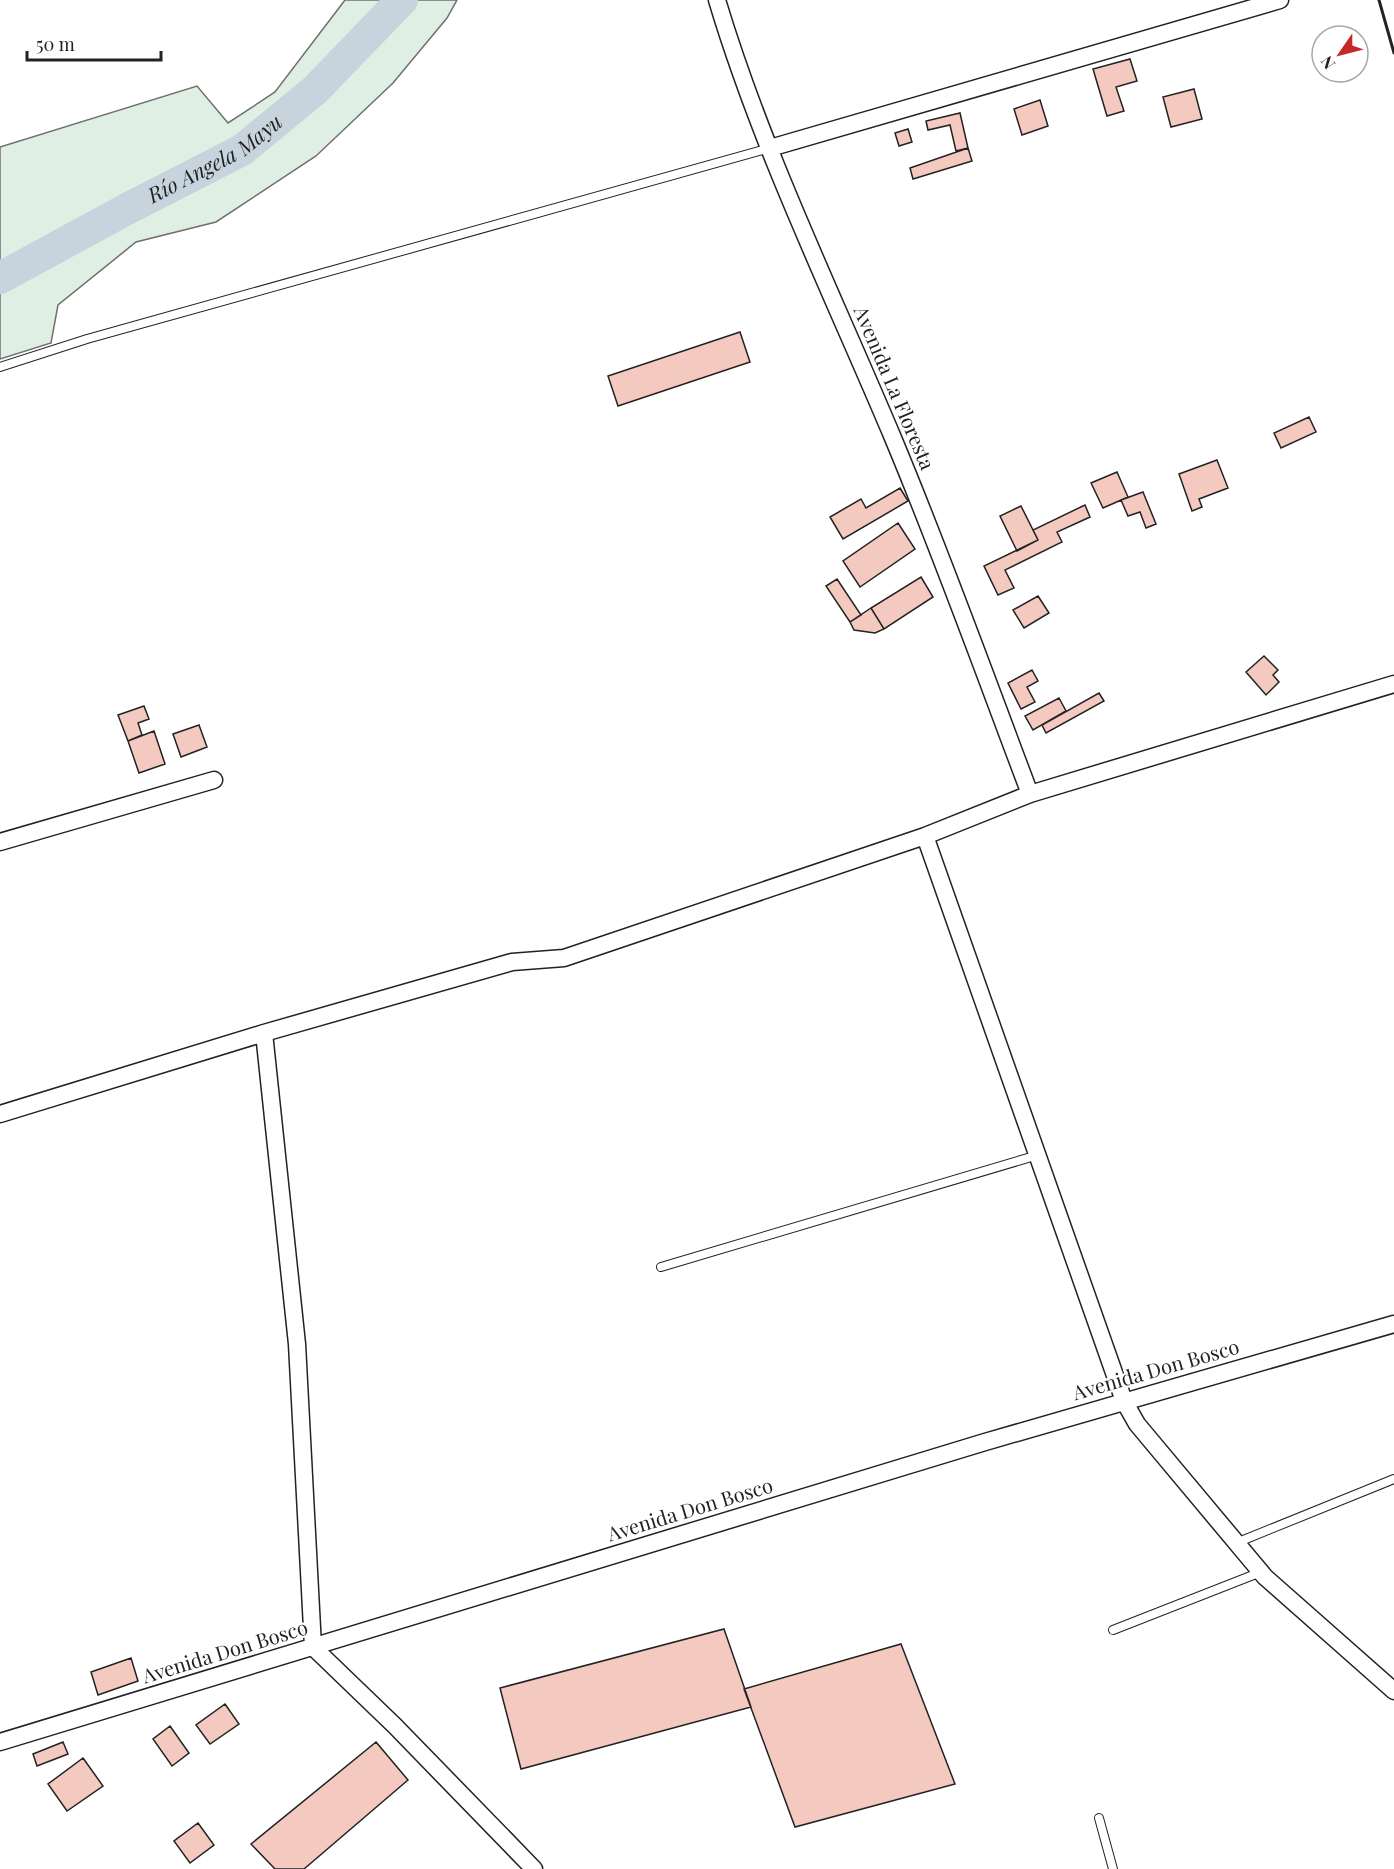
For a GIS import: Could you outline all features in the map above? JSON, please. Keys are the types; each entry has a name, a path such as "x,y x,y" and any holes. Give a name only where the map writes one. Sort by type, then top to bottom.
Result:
{"street":[{"name":"Avenida La Floresta","path":"717,0 732,51 770,148 899,452 1030,794"},
{"path":"770,148 1280,0"},
{"path":"0,1114 264,1033 513,962 564,958 926,836 1030,794 1394,684"},
{"path":"0,842 214,780"},
{"path":"926,836 1124,1401 1137,1424 1261,1572 1394,1691"},
{"path":"264,1033 297,1344 313,1647 395,1726 534,1869"},
{"name":"Avenida Don Bosco","path":"0,1742 1124,1401 1394,1324"}],"lane":[{"path":"0,367 87,339 770,148"},
{"path":"661,1267 1038,1155"},
{"path":"1236,1542 1394,1479"},
{"path":"1113,1630 1261,1572"},
{"path":"1099,1818 1113,1869"}],"green space":[{"path":"345,0 457,0 447,18 393,83 316,156 216,222 136,242 58,305 51,343 0,359 0,147 197,86 228,123 275,92"}],"building":[{"path":"1130,59 1137,81 1116,87 1124,111 1107,116 1093,69"},
{"path":"1194,89 1202,119 1171,127 1163,97"},
{"path":"1040,100 1048,126 1022,135 1014,109"},
{"path":"960,113 968,148 956,151 950,125 928,130 926,121"},
{"path":"908,129 912,142 899,146 895,133"},
{"path":"968,148 972,161 913,179 910,168"},
{"path":"740,332 750,362 618,406 608,376"},
{"path":"1309,417 1316,432 1281,448 1274,433"},
{"path":"1217,460 1228,488 1199,499 1202,507 1192,511 1179,474"},
{"path":"1117,472 1128,497 1103,508 1091,483"},
{"path":"900,488 908,501 843,539 830,517 861,499 866,508"},
{"path":"1143,492 1156,524 1146,528 1140,512 1128,516 1121,500"},
{"path":"1085,505 1090,517 1057,532 1062,542 1005,570 1014,588 998,595 984,566 1038,540 1033,530"},
{"path":"1021,506 1038,540 1017,551 1000,516"},
{"path":"898,523 915,549 860,587 843,561"},
{"path":"921,577 933,597 884,629 871,608"},
{"path":"837,579 861,615 850,622 826,586"},
{"path":"1038,596 1049,613 1024,628 1013,610"},
{"path":"871,608 884,629 875,633 854,630 850,622"},
{"path":"1264,656 1278,670 1273,675 1279,682 1266,695 1246,672"},
{"path":"1032,670 1038,681 1027,687 1035,702 1021,709 1008,683"},
{"path":"1099,693 1104,701 1046,733 1042,725"},
{"path":"1059,698 1066,711 1033,730 1025,716"},
{"path":"144,706 149,719 138,723 142,735 128,741 118,715"},
{"path":"199,725 207,747 181,757 173,734"},
{"path":"154,731 165,764 139,773 128,741"},
{"path":"724,1629 751,1707 521,1769 500,1688"},
{"path":"901,1644 955,1784 795,1827 744,1689"},
{"path":"131,1658 138,1681 98,1695 91,1672"},
{"path":"225,1704 239,1724 210,1744 196,1725"},
{"path":"170,1726 189,1753 172,1766 153,1739"},
{"path":"63,1742 68,1754 37,1766 33,1754"},
{"path":"376,1742 408,1780 304,1869 275,1869 251,1844"},
{"path":"83,1758 103,1786 67,1811 48,1784"},
{"path":"198,1823 214,1845 190,1863 174,1841"}],"waterway":[{"name":"Río Angela Mayu","path":"0,278 242,150 315,90 402,0"}],"wall":[{"path":"1379,0 1394,53"}]}
